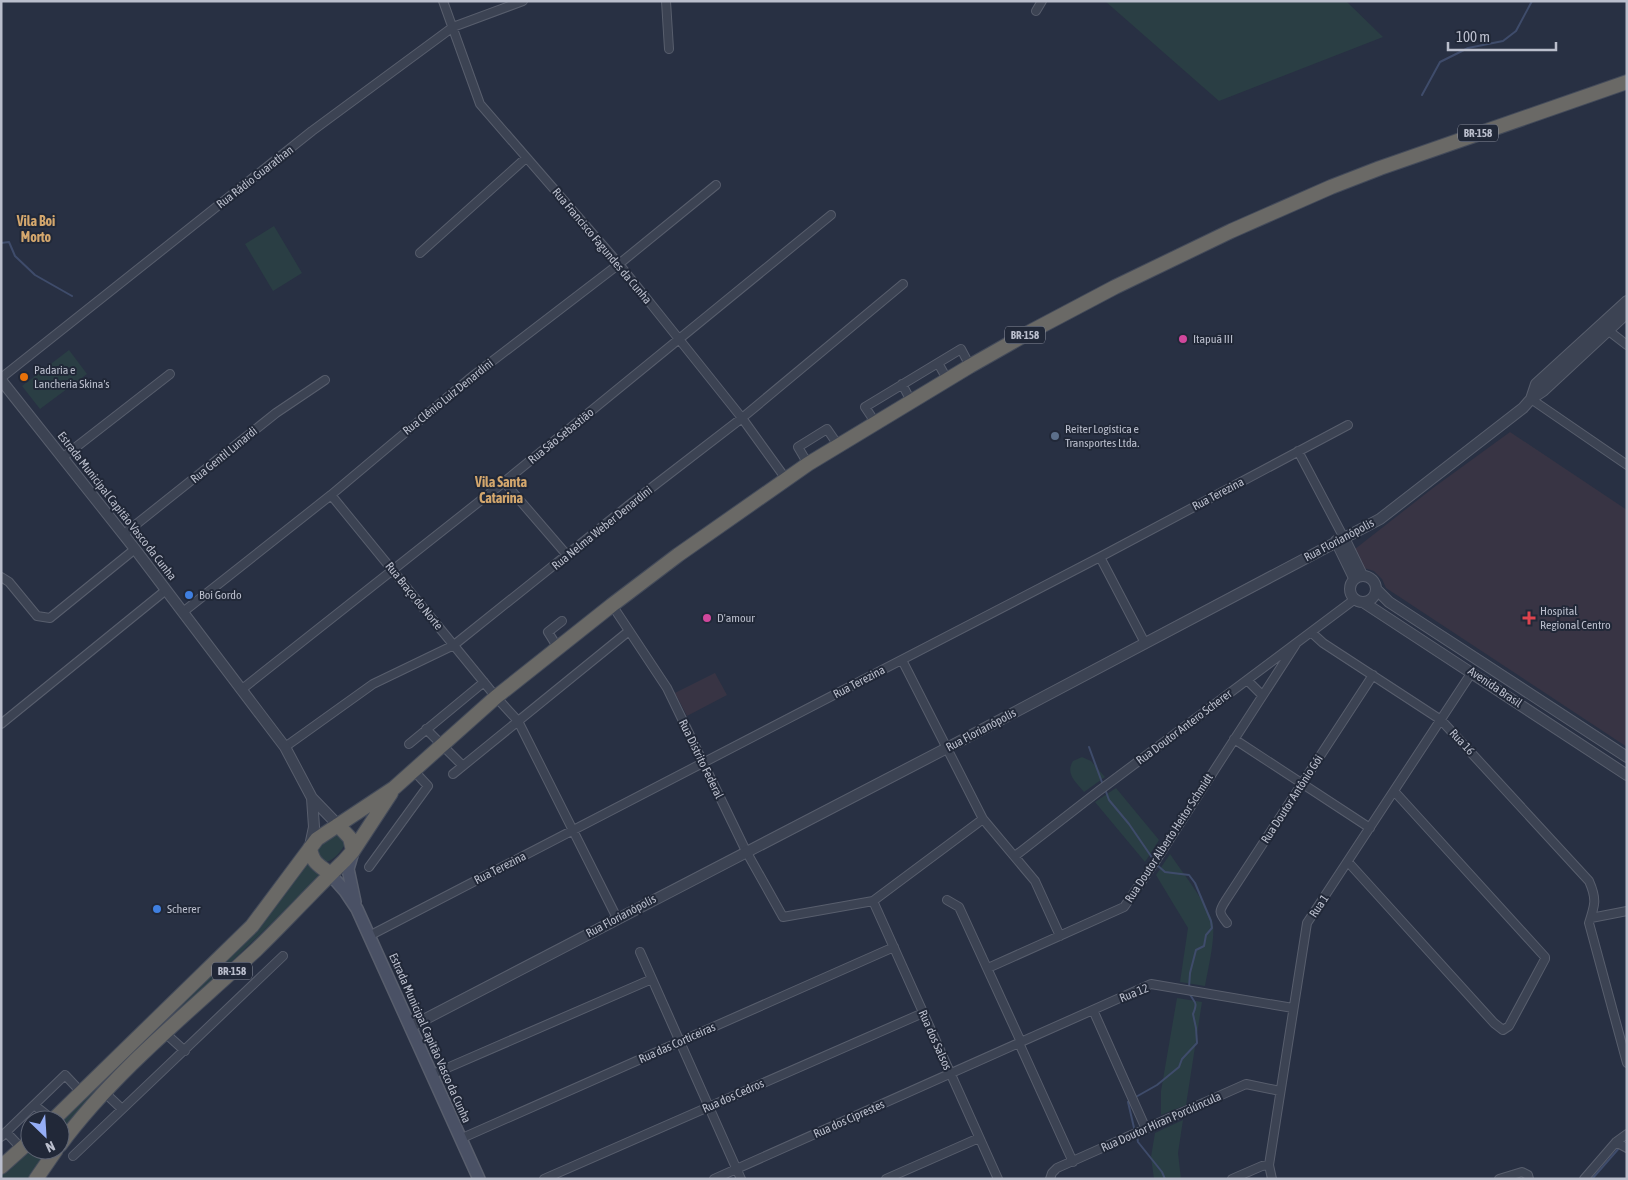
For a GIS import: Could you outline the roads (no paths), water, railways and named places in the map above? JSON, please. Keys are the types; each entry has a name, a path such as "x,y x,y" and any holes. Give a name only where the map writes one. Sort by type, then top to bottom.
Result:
{"highway":[{"name":"BR-158","path":"63,1110 252,926 317,839 394,788 496,697 612,605 678,555 808,464 970,366 1115,287 1231,231 1322,191 1440,146 1627,82"},
{"name":"BR-158","path":"70,1133 104,1092 255,950 353,851 394,788"},
{"path":"338,825 350,838 353,851"},
{"path":"310,848 316,865 330,874"},
{"path":"1,1167 20,1150"},
{"path":"36,1179 49,1160"}],"main road":[{"name":"Estrada Municipal Capitão Vasco da Cunha","path":"353,851 348,869 357,909"},
{"name":"Estrada Municipal Capitão Vasco da Cunha","path":"330,874 357,909 479,1179"}],"street":[{"name":"Rua Francisco Fagundes da Cunha","path":"443,1 480,104 619,264 742,418 786,479"},
{"name":"Rua Rádio Guarathan","path":"1,379 312,131 453,27 523,1"},
{"path":"666,1 669,49"},
{"path":"1036,11 1042,1"},
{"path":"420,253 526,158"},
{"name":"Rua Clênio Luiz Denardini","path":"183,612 331,495 468,379 619,264 716,185"},
{"name":"Rua São Sebastião","path":"241,690 504,482 831,215"},
{"name":"Rua Nelma Weber Denardini","path":"284,748 373,684 454,645 629,505 742,418 903,284"},
{"name":"Rua Florianópolis","path":"410,1027 947,748 1388,513 1502,426 1531,399 1543,391 1604,328 1627,301"},
{"name":"Rua Florianópolis","path":"1604,328 1627,313"},
{"path":"1604,328 1627,345"},
{"path":"875,422 865,407 938,362 961,349 970,366"},
{"path":"938,362 947,379"},
{"path":"62,458 170,374"},
{"name":"Estrada Municipal Capitão Vasco da Cunha","path":"1,379 124,534 183,612 284,748 312,798 338,825"},
{"name":"Rua Gentil Lunardi","path":"124,534 276,413 325,380"},
{"path":"902,384 910,401"},
{"path":"1531,399 1627,465"},
{"name":"Rua Terezina","path":"369,936 1100,557 1348,425"},
{"path":"808,464 798,447 827,429 838,445"},
{"path":"1298,451 1340,540"},
{"path":"504,482 567,555"},
{"name":"Rua Braço do Norte","path":"331,495 496,697 518,721 617,918"},
{"name":"Avenida Brasil","path":"1340,540 1358,577"},
{"path":"1,577 9,582 37,616 50,618 135,549"},
{"path":"1100,557 1145,643"},
{"name":"Avenida Brasil","path":"1627,757 1389,602 1377,590 1373,580 1368,576 1358,577 1350,584 1350,592 1359,600 1627,775"},
{"path":"1,724 166,590"},
{"path":"1359,600 1374,597 1377,590"},
{"name":"Rua Doutor Antero Scherer","path":"1014,856 1311,632 1359,600"},
{"name":"Rua Distrito Federal","path":"612,605 667,688 746,851 783,917 873,901"},
{"path":"558,648 548,632 562,621"},
{"path":"453,774 629,631"},
{"name":"Rua 16","path":"1311,632 1315,638 1441,720 1589,881 1595,901 1591,918"},
{"name":"Rua Doutor Alberto Heitor Schmidt","path":"988,968 1124,907 1296,644"},
{"path":"902,660 983,819 1035,881 1060,936"},
{"name":"Rua 1","path":"1272,1179 1269,1165 1307,923 1472,672"},
{"name":"Rua Doutor Antônio Gói","path":"1227,923 1220,915 1220,911 1373,675"},
{"path":"1247,680 1262,695"},
{"path":"409,744 484,682"},
{"path":"1510,697 1518,685"},
{"path":"426,729 463,766"},
{"path":"1234,740 1370,828"},
{"path":"369,867 428,786 414,771"},
{"path":"1348,862 1494,1023 1503,1030 1509,1026 1545,959 1394,791"},
{"name":"Estrada Municipal Capitão Vasco da Cunha","path":"310,848 314,827 312,798"},
{"path":"873,901 983,819"},
{"path":"947,900 959,907 983,962 988,968 1073,1162"},
{"name":"Rua dos Salsos","path":"873,901 998,1179"},
{"path":"1627,911 1591,918 1589,923 1627,1063"},
{"name":"Rua das Corticeiras","path":"460,1139 894,947"},
{"path":"640,952 741,1179"},
{"path":"73,1156 283,956"},
{"path":"431,1074 652,979"},
{"name":"Rua 12","path":"984,1058 1151,984 1294,1008"},
{"path":"1093,1010 1146,1130"},
{"name":"Rua dos Cedros","path":"544,1179 923,1012"},
{"path":"165,1033 185,1051"},
{"name":"Rua dos Ciprestes","path":"714,1179 984,1058"},
{"path":"20,1142 3,1135 66,1075 81,1092"},
{"name":"Rua Doutor Hiran Porciúncula","path":"1050,1179 1052,1173 1057,1168 1246,1084 1280,1091"},
{"path":"104,1092 122,1109"},
{"path":"34,1104 41,1110"},
{"path":"1584,1179 1616,1142 1627,1134"},
{"path":"886,1179 979,1138"},
{"path":"1616,1142 1627,1148"},
{"path":"1232,1179 1262,1166 1269,1165"},
{"path":"1499,1179 1522,1172 1528,1177"}],"waterway":[{"path":"1422,95 1440,62 1468,48 1503,41 1516,31 1532,1"},
{"path":"1,243 9,242 15,256 35,275 72,296"},
{"path":"1089,747 1103,785"},
{"path":"1105,789 1109,800 1129,824 1153,859"},
{"path":"1157,865 1165,872 1189,875 1195,883 1211,921 1212,928 1206,935 1204,946 1196,950 1190,973 1189,988"},
{"path":"1134,1098 1157,1085 1179,1067 1182,1059 1197,1043 1193,1014 1195,1004 1189,992"},
{"path":"1130,1101 1128,1102 1135,1132"},
{"path":"1137,1136 1138,1142 1162,1172 1165,1179"},
{"path":"1592,1179 1620,1147"}],"place":[{"name":"Itapuã III","path":"1183,339"},
{"name":"Padaria e Lancheria Skina's","path":"24,377"},
{"name":"Reiter Logística e Transportes Ltda.","path":"1055,436"},
{"name":"Boi Gordo","path":"189,595"},
{"name":"D'amour","path":"707,618"},
{"name":"Hospital Regional Centro","path":"1529,618"},
{"name":"Scherer","path":"157,909"}],"district":[{"name":"Vila Boi Morto","path":"36,230"},
{"name":"Vila Santa Catarina","path":"501,490"}]}
